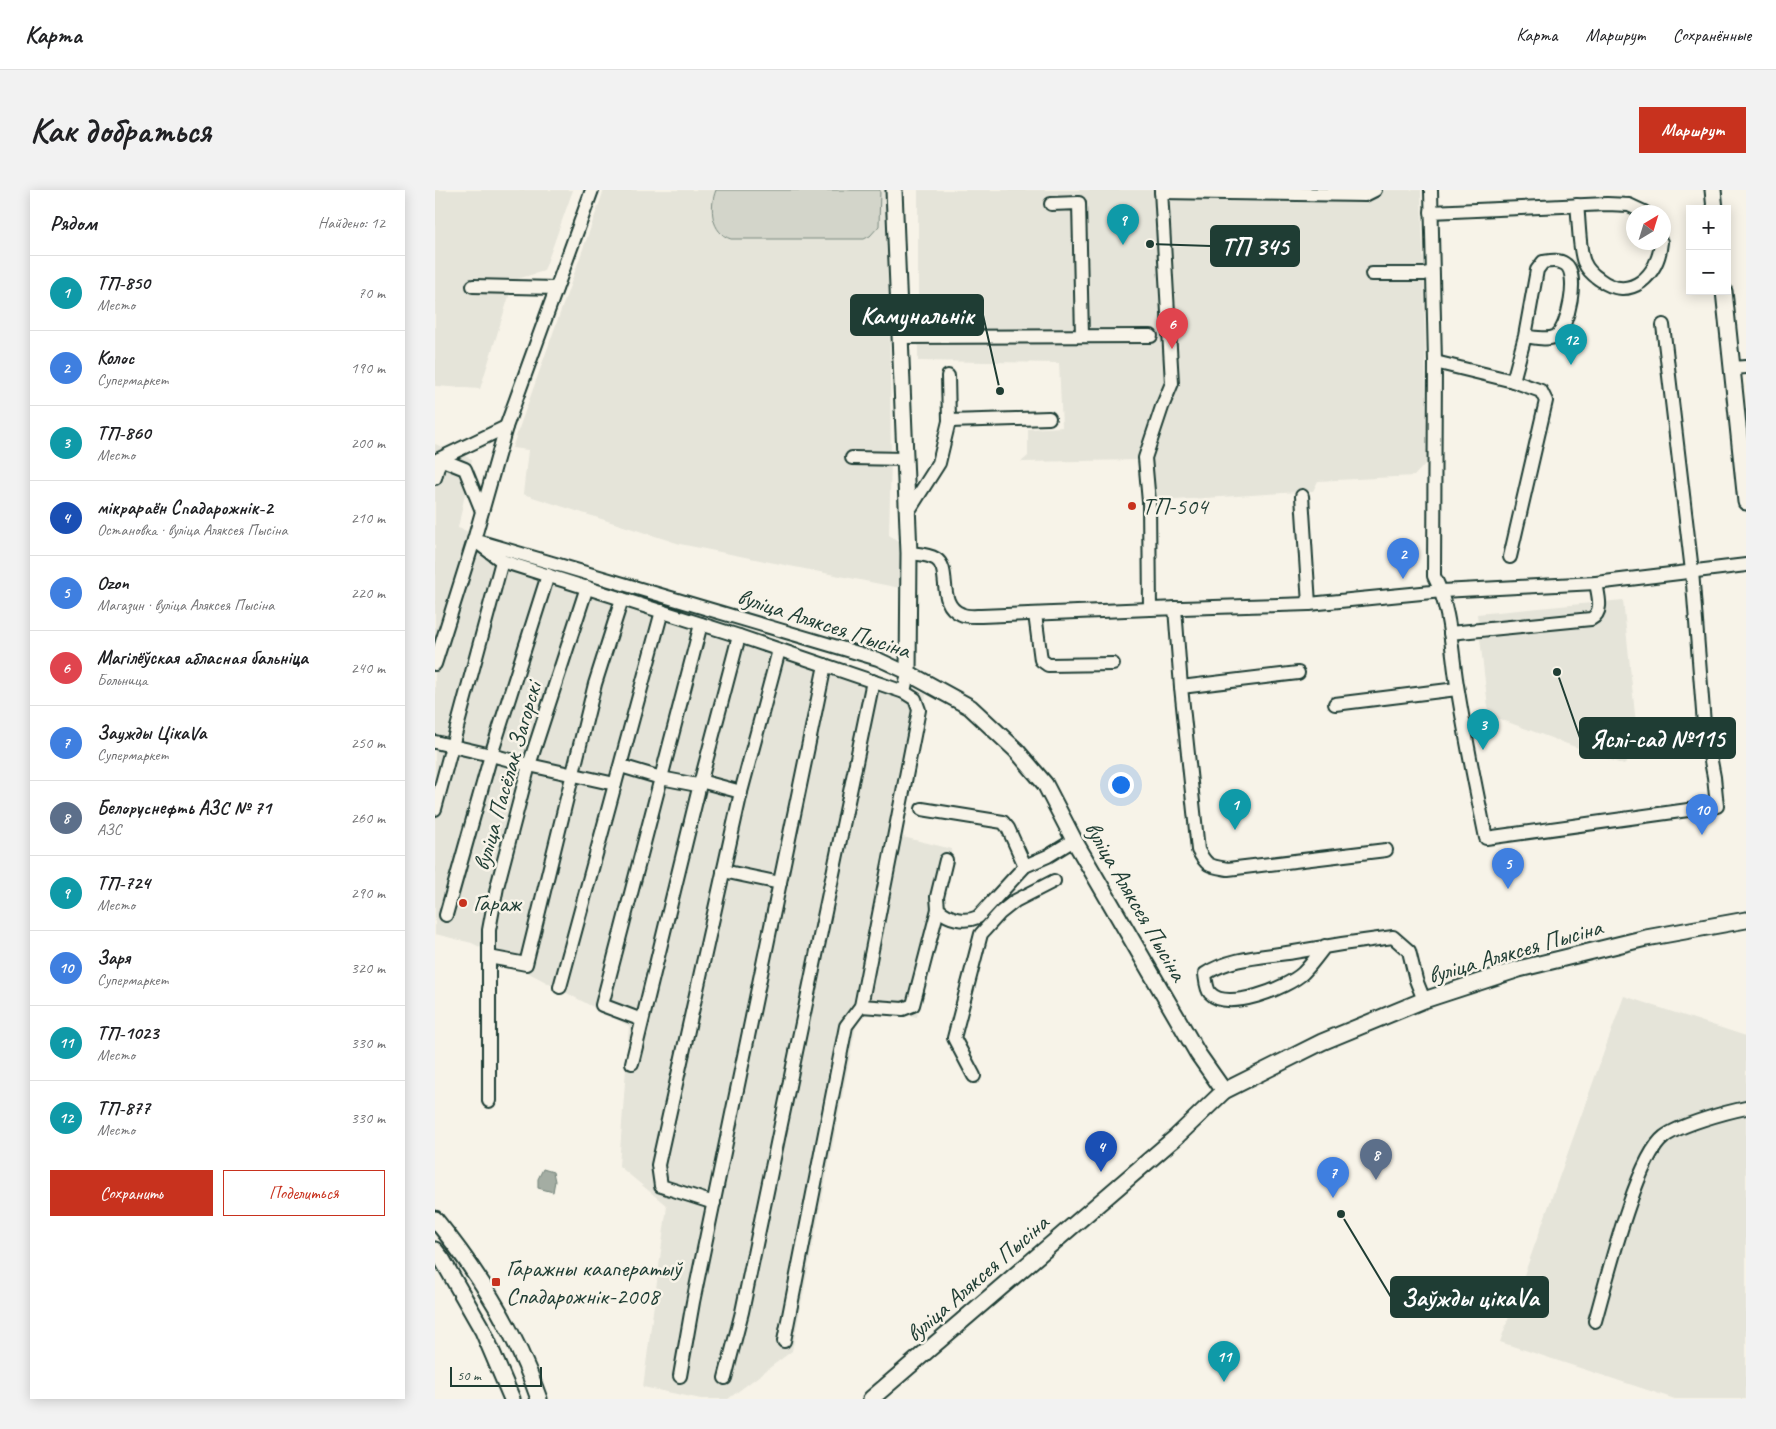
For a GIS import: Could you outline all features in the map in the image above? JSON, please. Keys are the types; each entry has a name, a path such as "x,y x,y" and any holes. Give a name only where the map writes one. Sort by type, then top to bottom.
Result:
{"main road":[{"path":"894,190 909,553 908,673"},
{"path":"1713,190 1715,205"},
{"path":"1725,295 1739,368 1746,502"},
{"name":"вуліца Аляксея Пысіна","path":"908,673 970,707 1017,750 1045,784 1074,840 1198,1054 1224,1091"},
{"name":"вуліца Аляксея Пысіна","path":"871,1399 1175,1138 1224,1091 1322,1042 1424,1000 1528,966 1646,938 1746,920"},
{"path":"435,1219 456,1246 503,1318 533,1380 539,1399"},
{"path":"435,1250 483,1330 512,1399"}],"street":[{"path":"435,664 507,427 592,190"},
{"path":"1150,609 1149,502 1145,458 1161,407 1172,383 1161,191 1365,195 1375,190"},
{"path":"1431,190 1435,362 1434,576 1442,591 1450,633 1457,690 1486,838 1717,806 1714,777 1704,724 1692,571 1663,326"},
{"path":"1051,204 1079,203 1082,336"},
{"path":"1431,212 1577,205 1629,205"},
{"path":"1577,205 1584,261 1593,275 1614,288 1623,290 1631,288 1647,277 1654,268 1660,250"},
{"path":"1513,381 1525,336 1537,270 1543,262 1554,260 1565,263 1573,274 1572,291 1566,320 1561,330 1550,339 1525,336"},
{"path":"1372,274 1424,274 1432,272"},
{"path":"473,286 556,288"},
{"path":"899,337 1151,336"},
{"path":"1435,362 1513,381 1541,391 1545,401 1510,557"},
{"path":"906,515 939,463 949,421 948,376"},
{"path":"949,421 1049,418"},
{"path":"438,460 507,427"},
{"path":"852,458 905,459"},
{"path":"435,478 438,460"},
{"path":"438,460 465,469 482,511"},
{"path":"1302,496 1309,604"},
{"path":"474,540 502,561 739,636 904,692 915,699 919,710 861,1006 845,1026 784,1341"},
{"name":"вуліца Аляксея Пысіна","path":"474,540 878,659 908,673"},
{"path":"909,553 925,555 936,559 941,564 945,591 952,609 962,615 981,616 1309,604 1442,591 1595,583 1746,565"},
{"path":"435,809 502,561"},
{"path":"446,915 491,755 549,575"},
{"path":"1450,633 1591,619 1597,616 1599,610 1595,583"},
{"name":"вуліца Пасёлак Загорскі","path":"489,1101 489,930 497,886 529,765 587,587"},
{"path":"489,956 525,964 595,684 622,599"},
{"path":"1175,608 1181,687 1198,850 1204,862 1213,866 1228,868 1386,850"},
{"path":"560,987 662,611"},
{"path":"1035,614 1041,660 1048,665 1113,664"},
{"path":"642,1020 602,1005 701,624"},
{"path":"632,1063 700,784 739,636"},
{"path":"714,1203 661,1186 658,1165 741,792 779,650"},
{"path":"680,1376 825,665"},
{"path":"904,692 908,673"},
{"path":"1181,687 1298,673"},
{"path":"725,1378 742,1312 873,681"},
{"path":"1335,704 1457,690"},
{"path":"435,742 615,784"},
{"path":"621,766 661,778 697,785 704,782 741,792"},
{"path":"922,809 1003,822 1009,828 1025,866"},
{"path":"937,909 946,916 969,921 978,917 1025,866 1048,856 1074,840"},
{"path":"861,1006 903,1009 913,1006 937,909 937,897 946,860"},
{"path":"723,871 780,883"},
{"path":"974,1076 954,1038 981,934 1000,913 1015,901 1054,881"},
{"path":"1325,946 1303,974 1280,988 1258,996 1231,1000 1217,998 1209,992 1205,974 1217,966 1244,959 1325,946 1393,937 1409,950 1416,980 1424,1000"},
{"path":"1595,1321 1631,1197 1651,1151 1663,1137 1681,1127 1746,1108"}],"shaded area":[{"path":"435,190 573,190 544,271 514,280 480,389 435,386"},
{"path":"604,190 888,190 891,459 889,535 901,543 900,588 680,544 523,494 528,450 512,448"},
{"path":"716,190 880,190 879,226 870,236 864,239 731,239 719,231 713,219 712,211"},
{"path":"918,190 1421,190 1427,462 1414,476 1318,481 1313,491 1145,502 1140,460 1021,462 1028,456 1028,429 1062,427 1059,363 918,361"},
{"path":"435,444 472,459 458,528 926,694 903,837 952,849 917,1017 860,1006 792,1351 728,1399 701,1399 643,1387 667,1206 619,1166 629,1026 472,943 435,934"},
{"path":"1623,600 1638,743 1624,765 1489,715 1477,614"},
{"path":"1624,996 1746,1036 1746,1399 1675,1399 1500,1342"},
{"path":"543,1169 553,1172 555,1181 553,1192 538,1188 538,1179"}],"place":[{"name":"ТП 345","path":"1150,244"},
{"name":"ТП-724","path":"1123,245"},
{"name":"Магілёўская абласная бальніца","path":"1172,349"},
{"name":"ТП-877","path":"1571,365"},
{"name":"Камунальнік","path":"1000,391"},
{"name":"ТП-504","path":"1132,506"},
{"name":"Колос","path":"1403,579"},
{"name":"Яслі-сад №115","path":"1557,672"},
{"name":"ТП-860","path":"1483,750"},
{"name":"ТП-850","path":"1235,830"},
{"name":"Заря","path":"1702,835"},
{"name":"Ozon","path":"1508,889"},
{"name":"Гараж","path":"463,903"},
{"name":"мікрараён Спадарожнік-2","path":"1101,1172"},
{"name":"Белоруснефть АЗС № 71","path":"1376,1180"},
{"name":"Заужды ЦікаVа","path":"1333,1198"},
{"name":"Заўжды цікаVа","path":"1341,1214"},
{"name":"Гаражны кааператыў Спадарожнік-2008","path":"496,1282"},
{"name":"ТП-1023","path":"1224,1382"}]}
